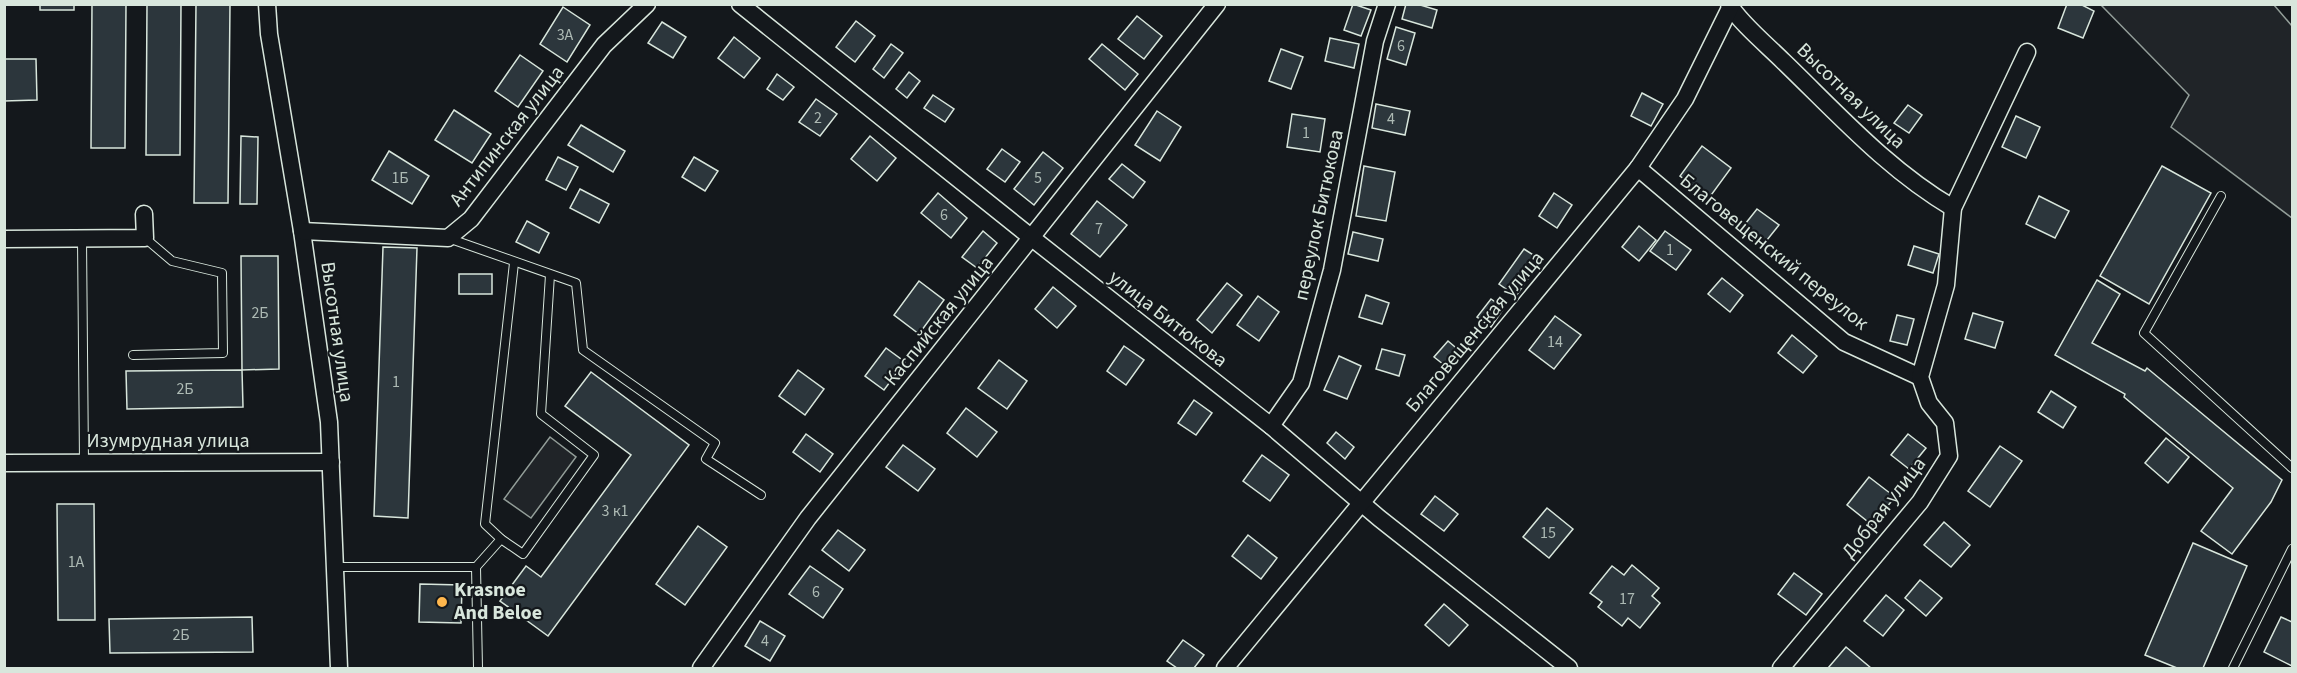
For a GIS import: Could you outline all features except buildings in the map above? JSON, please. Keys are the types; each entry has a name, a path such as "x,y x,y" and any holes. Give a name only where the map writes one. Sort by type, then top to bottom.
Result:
{"street":[{"name":"Высотная улица","path":"267,4 269,34 302,231 329,422 339,669"},
{"name":"Антипинская улица","path":"448,238 471,219 604,45 647,4"},
{"name":"улица Битюкова","path":"740,4 1271,426 1361,502 1569,669"},
{"name":"Каспийская улица","path":"701,669 808,518 1217,4"},
{"name":"переулок Битюкова","path":"1271,426 1301,383 1332,270 1375,41 1387,4"},
{"name":"Высотная улица","path":"1731,6 1875,151 1928,194 1953,208"},
{"name":"Благовещенская улица","path":"1225,669 1638,168 1685,99 1731,6"},
{"path":"1920,377 1946,285 1953,208 2026,52"},
{"name":"Благовещенский переулок","path":"1638,168 1844,342 1920,377"},
{"path":"4,239 145,238 144,214"},
{"path":"302,231 448,238"},
{"name":"Добрая улица","path":"1781,669 1920,502 1949,456 1945,423 1929,403 1920,377"},
{"name":"Изумрудная улица","path":"4,463 331,462"}],"lane":[{"path":"2221,196 2144,333 2292,468"},
{"path":"133,355 223,353 222,273 172,261 145,238"},
{"path":"448,238 576,284 583,350 715,443 706,459 761,495"},
{"path":"82,239 84,462"},
{"path":"514,263 485,524 501,539 523,554 594,455 541,414 550,275"},
{"path":"478,669 476,567 501,539"},
{"path":"2233,669 2292,549"},
{"path":"336,567 476,567"}],"shaded area":[{"path":"2101,5 2274,5 2292,26 2292,218 2171,127 2189,95"},
{"path":"550,437 576,457 531,518 504,499"}],"place":[{"name":"Krasnoe And Beloe","path":"442,602"}]}
